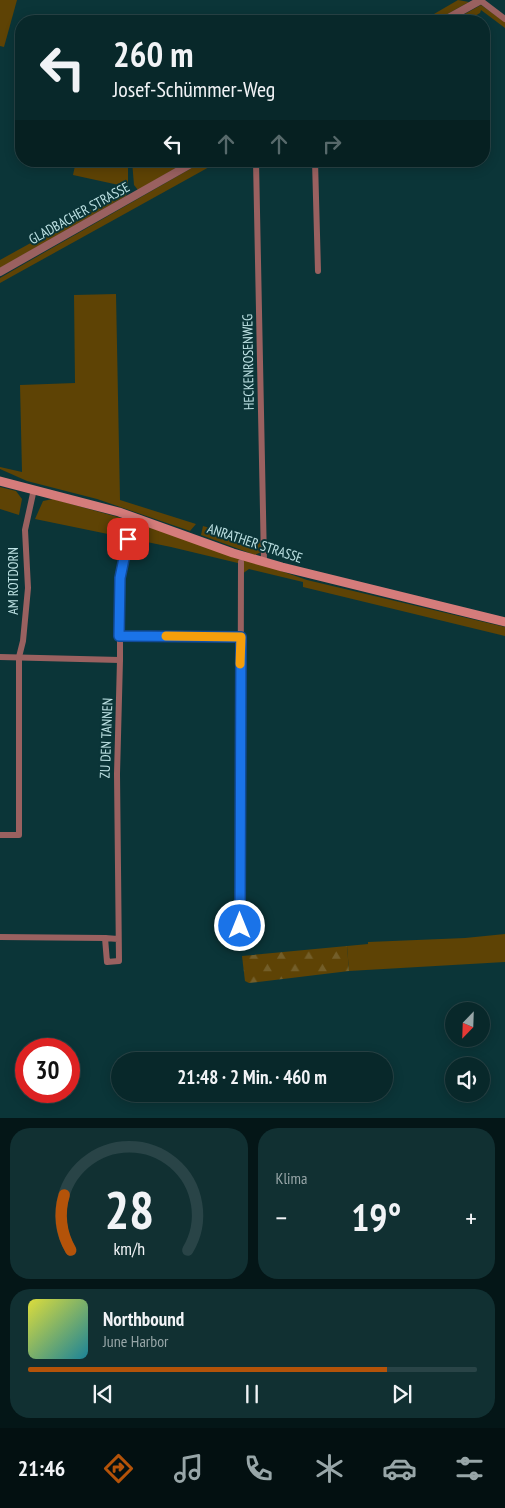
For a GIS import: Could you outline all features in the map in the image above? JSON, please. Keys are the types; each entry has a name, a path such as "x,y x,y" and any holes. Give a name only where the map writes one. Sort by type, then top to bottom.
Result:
{"main road":[{"name":"ANRATHER STRASSE","path":"0,481 135,516 264,562 505,622"}],"street":[{"path":"454,15 479,1 505,19"},
{"name":"GLADBACHER STRASSE","path":"0,272 185,167"},
{"name":"HECKENROSENWEG","path":"256,167 264,562"},
{"path":"315,167 318,271"},
{"name":"AM ROTDORN","path":"0,835 19,835 19,657 23,641 28,588 25,530 34,489"},
{"name":"ZU DEN TANNEN","path":"105,938 107,962 119,961 117,774 120,578 128,539"},
{"path":"240,942 241,562"},
{"path":"119,636 241,637"},
{"path":"0,657 120,660"},
{"path":"0,937 118,939"}],"green space":[{"path":"0,0 17,0 4,47 0,46"},
{"path":"458,0 469,2 446,15 432,15"},
{"path":"481,5 505,22 505,28 481,10 476,15 463,15"},
{"path":"75,167 128,167 128,187 73,175"},
{"path":"132,167 178,167 138,190 134,185"},
{"path":"194,167 209,167 0,283 0,278"},
{"path":"128,189 126,196 0,268 0,260"},
{"path":"116,294 120,500 196,524 190,531 97,499 27,481 0,469 0,467 22,472 20,385 75,383 74,295"},
{"path":"0,487 16,491 22,499 19,515 0,509"},
{"path":"53,499 150,526 307,580 505,627 505,636 303,587 303,582 249,569 242,574 242,564 171,547 35,519 43,501"},
{"path":"203,526 261,543 261,552 255,555 201,535"},
{"path":"505,934 505,962 349,971 347,946 368,944 368,942 465,938"},
{"path":"347,946 349,971 249,983 245,981 242,956"}],"slow traffic":[{"path":"166,636 241,637 240,664"}],"route":[{"path":"128,539 120,578 119,636 241,637 240,926"}]}
